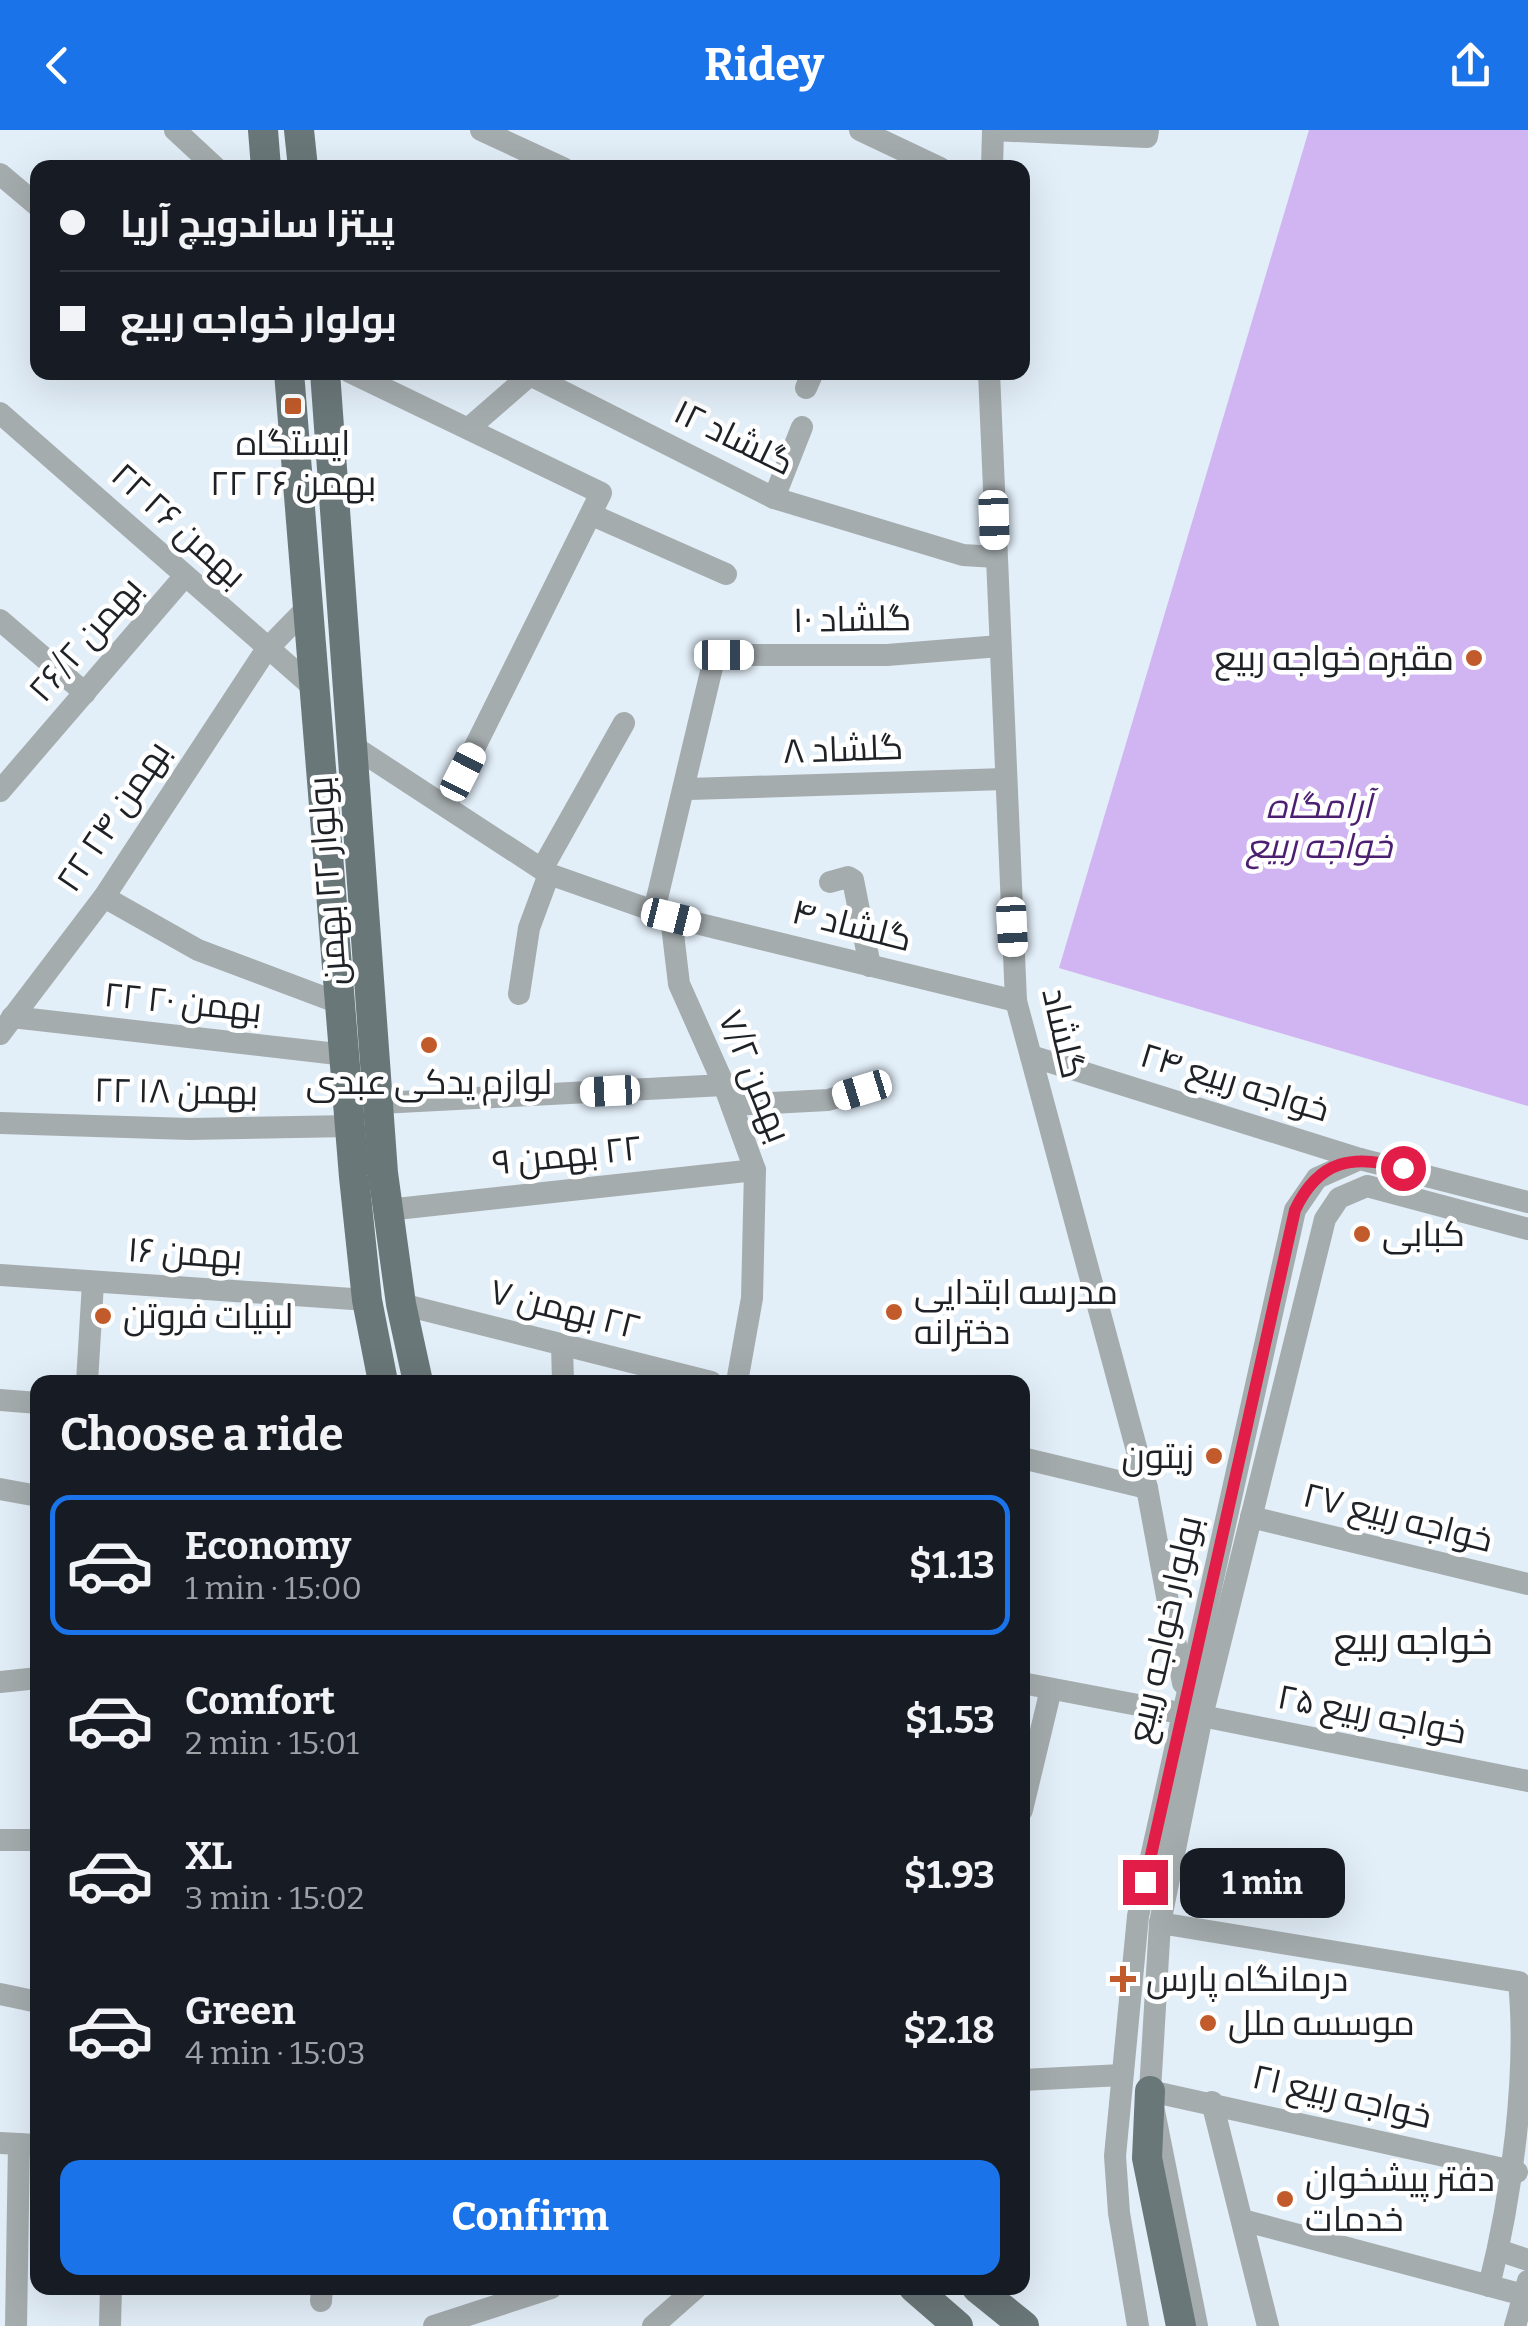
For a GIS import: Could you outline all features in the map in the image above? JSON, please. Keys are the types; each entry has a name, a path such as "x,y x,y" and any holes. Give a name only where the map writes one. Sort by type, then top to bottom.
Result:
{"main road":[{"path":"263,130 265,160"},
{"path":"300,130 302,160"},
{"name":"بولوار ۲۲ بهمن","path":"290,380 339,1003 367,1300 383,1375"},
{"name":"بولوار ۲۲ بهمن","path":"326,380 356,748 387,1210 416,1375"},
{"path":"1150,2091 1147,2158 1181,2326"},
{"path":"922,2295 958,2326"},
{"path":"985,2295 1024,2326"}],"street":[{"path":"175,130 193,139 210,160"},
{"path":"481,130 545,160"},
{"path":"860,130 923,160"},
{"path":"992,160 993,130 1147,136 1148,130"},
{"path":"0,174 30,199"},
{"path":"367,380 469,428 596,504 726,574"},
{"name":"گلشاد ۱۲","path":"469,428 524,380"},
{"name":"گلشاد ۱۲","path":"540,380 774,498 963,555 996,558"},
{"name":"گلشاد","path":"989,380 1016,1002 1146,1488 1189,1708"},
{"name":"۲۲ بهمن ۲۶","path":"0,413 266,650 314,688"},
{"path":"774,498 802,427"},
{"path":"446,805 596,504"},
{"name":"بهمن ۲۶/۲","path":"0,791 184,577"},
{"path":"266,650 308,608"},
{"path":"0,620 85,693"},
{"name":"گلشاد ۱۰","path":"685,784 714,659 724,655 887,655 1000,646"},
{"name":"۲۲ بهمن ۲۴","path":"6,1026 104,897 266,650"},
{"path":"519,994 529,928 546,871 624,723"},
{"name":"گلشاد ۴","path":"356,748 546,871 663,914 1016,1002"},
{"name":"گلشاد ۸","path":"685,784 689,789 1005,779"},
{"path":"663,914 685,784"},
{"path":"830,882 853,880 870,966"},
{"path":"104,897 198,950 339,1003"},
{"name":"بهمن ۷/۲","path":"663,914 679,984 728,1095 755,1170 752,1298 738,1375"},
{"name":"۲۲ بهمن ۲۰","path":"6,1026 346,1055"},
{"name":"خواجه ربیع ۲۴","path":"1031,1056 1360,1159"},
{"path":"380,1103 728,1095 828,1100 862,1090"},
{"name":"۲۲ بهمن ۱۸","path":"0,1123 189,1129 351,1126"},
{"path":"1360,1159 1528,1202"},
{"name":"بولوار خواجه ربیع","path":"1138,2326 1119,2213 1115,2156 1138,1916 1189,1708 1295,1210 1317,1178 1338,1165 1360,1159"},
{"name":"٢٢ بهمن ۹","path":"387,1210 755,1170"},
{"name":"بولوار خواجه ربیع","path":"1198,2326 1150,2091 1160,1923 1189,1708 1251,1517 1325,1218 1333,1204 1367,1186 1528,1229"},
{"name":"بهمن ۱۶","path":"0,1274 367,1300"},
{"path":"87,1375 93,1283"},
{"name":"٢٢ بهمن ٧","path":"401,1304 684,1375"},
{"path":"562,1344 563,1375"},
{"path":"0,1400 30,1402"},
{"path":"1030,1460 1146,1488"},
{"path":"0,1489 30,1495"},
{"name":"خواجه ربیع ۲۷","path":"1251,1517 1528,1584"},
{"path":"0,1682 30,1679"},
{"name":"خواجه ربیع ۲۵","path":"1030,1684 1189,1708 1528,1781"},
{"path":"1030,1776 1051,1688"},
{"path":"0,1840 30,1840"},
{"path":"1160,1923 1519,1982 1528,2011 1525,2142 1489,2286"},
{"path":"0,1994 30,2000"},
{"path":"1030,2080 1122,2075"},
{"name":"خواجه ربیع ۲۱","path":"1150,2091 1517,2172"},
{"path":"1212,2102 1268,2326"},
{"path":"16,2326 19,2144"},
{"path":"1242,2220 1489,2286 1526,2287 1515,2326"},
{"path":"1498,2250 1528,2260"},
{"path":"110,2326 111,2295"},
{"path":"434,2326 529,2295"},
{"path":"654,2326 688,2295"}],"green space":[{"name":"آرامگاه خواجه ربیع","path":"1309,130 1528,130 1528,1106 1059,968"}],"place":[{"name":"ایستگاه ۲۲ بهمن ۲۶","path":"293,406"},
{"name":"مقبره خواجه ربیع","path":"1474,658"},
{"name":"لوازم یدکی عبدی","path":"429,1045"},
{"name":"کبابی","path":"1362,1234"},
{"name":"مدرسه ابتدایی دخترانه","path":"894,1312"},
{"name":"لبنیات فروتن","path":"103,1316"},
{"name":"زیتون","path":"1214,1456"},
{"name":"درمانگاه پارس","path":"1123,1979"},
{"name":"موسسه ملل","path":"1208,2023"},
{"name":"دفتر پیشخوان خدمات","path":"1285,2199"}],"district":[{"name":"خواجه ربیع","path":"1413,1641"}],"route":[{"path":"1145,1882 1295,1210 1308,1187 1338,1165 1371,1159 1403,1168"}]}
